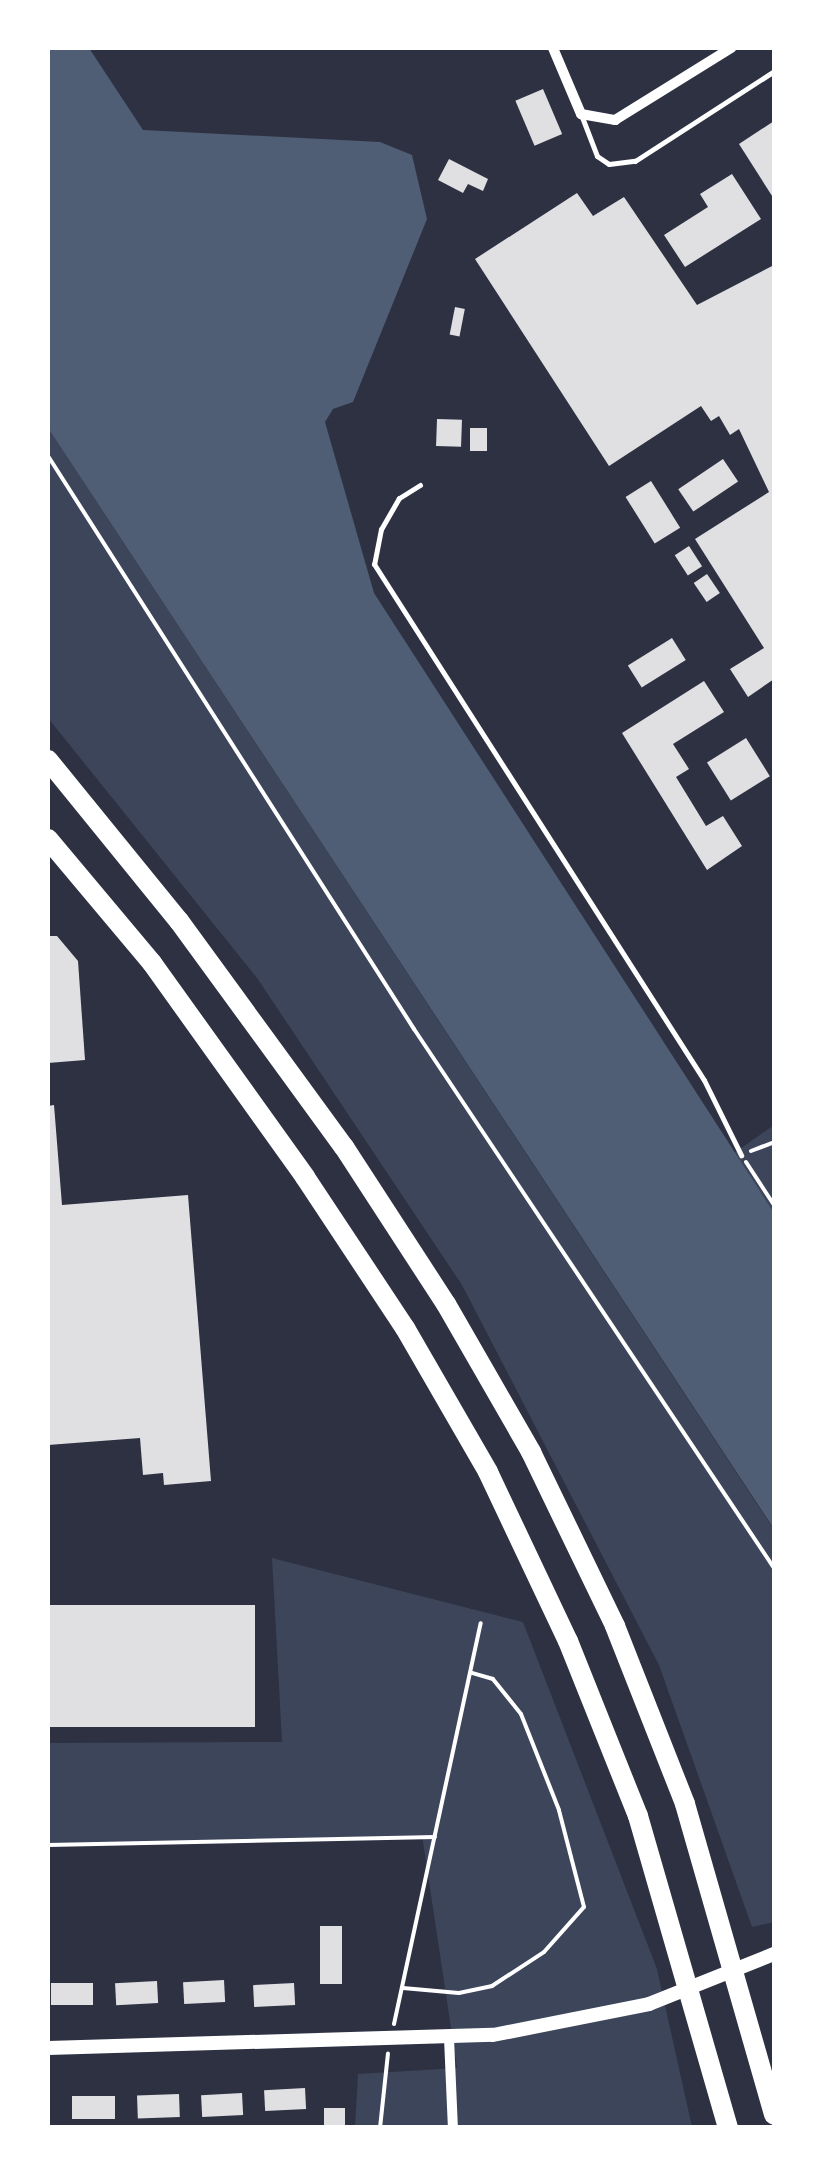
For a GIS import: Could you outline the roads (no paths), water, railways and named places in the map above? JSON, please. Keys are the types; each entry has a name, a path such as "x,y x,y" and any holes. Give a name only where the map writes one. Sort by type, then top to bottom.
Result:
{"highway":[{"path":"48,760 179,921 344,1146 531,1452 615,1626 685,1804 774,2114"},
{"path":"48,838 152,963 284,1146 405,1328 488,1472 568,1641 638,1816 728,2128"}],"street":[{"path":"553,48 581,114 627,117 731,48"},
{"path":"48,2048 449,2038 628,2010 768,1957"},
{"path":"449,2038 452,2128"}],"lane":[{"path":"581,114 598,156 610,164 635,161 774,71"},
{"path":"420,485 399,498 381,529 374,564 704,1080 741,1155"}]}
